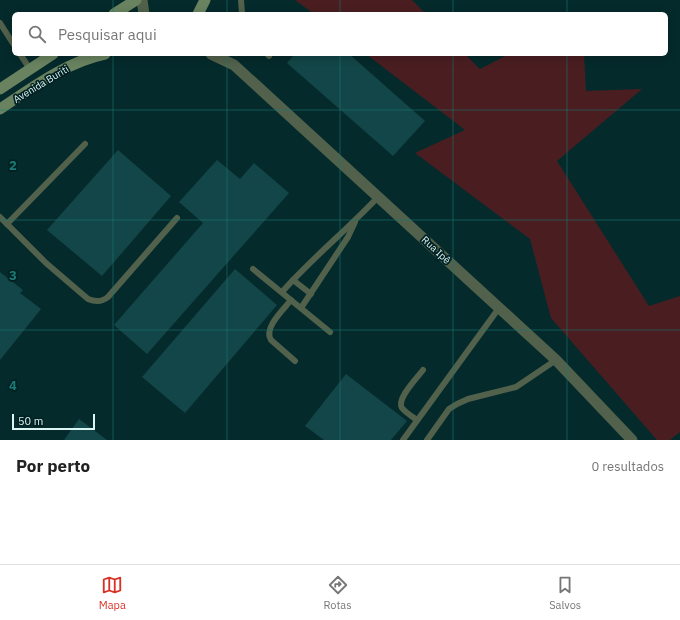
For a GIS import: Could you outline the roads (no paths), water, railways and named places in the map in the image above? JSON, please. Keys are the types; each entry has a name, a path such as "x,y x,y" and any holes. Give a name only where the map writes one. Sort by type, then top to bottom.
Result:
{"main road":[{"path":"117,12 136,0"},
{"name":"Avenida Buriti","path":"0,89 50,56"},
{"name":"Avenida Buriti","path":"0,109 40,83 73,65 99,56"}],"street":[{"path":"142,0 144,12"},
{"name":"Rua Ipê","path":"215,56 234,65"},
{"name":"Rua Ipê","path":"228,56 234,65 556,360 632,440"}],"lane":[{"path":"241,0 242,12"},
{"path":"0,23 12,42"},
{"path":"21,56 30,69"},
{"path":"7,224 85,144"},
{"path":"282,292 340,233 356,221 378,197"},
{"path":"0,218 46,263 88,299 94,301 104,300 108,297 177,218"},
{"path":"301,308 348,238 356,221"},
{"path":"253,269 330,332"},
{"path":"293,280 311,294"},
{"path":"291,300 271,326 269,337 295,361"},
{"path":"402,440 499,308"},
{"path":"428,440 449,410 457,404 468,399 516,387 556,360"},
{"path":"417,420 403,410 401,403 402,397 423,370"}]}
